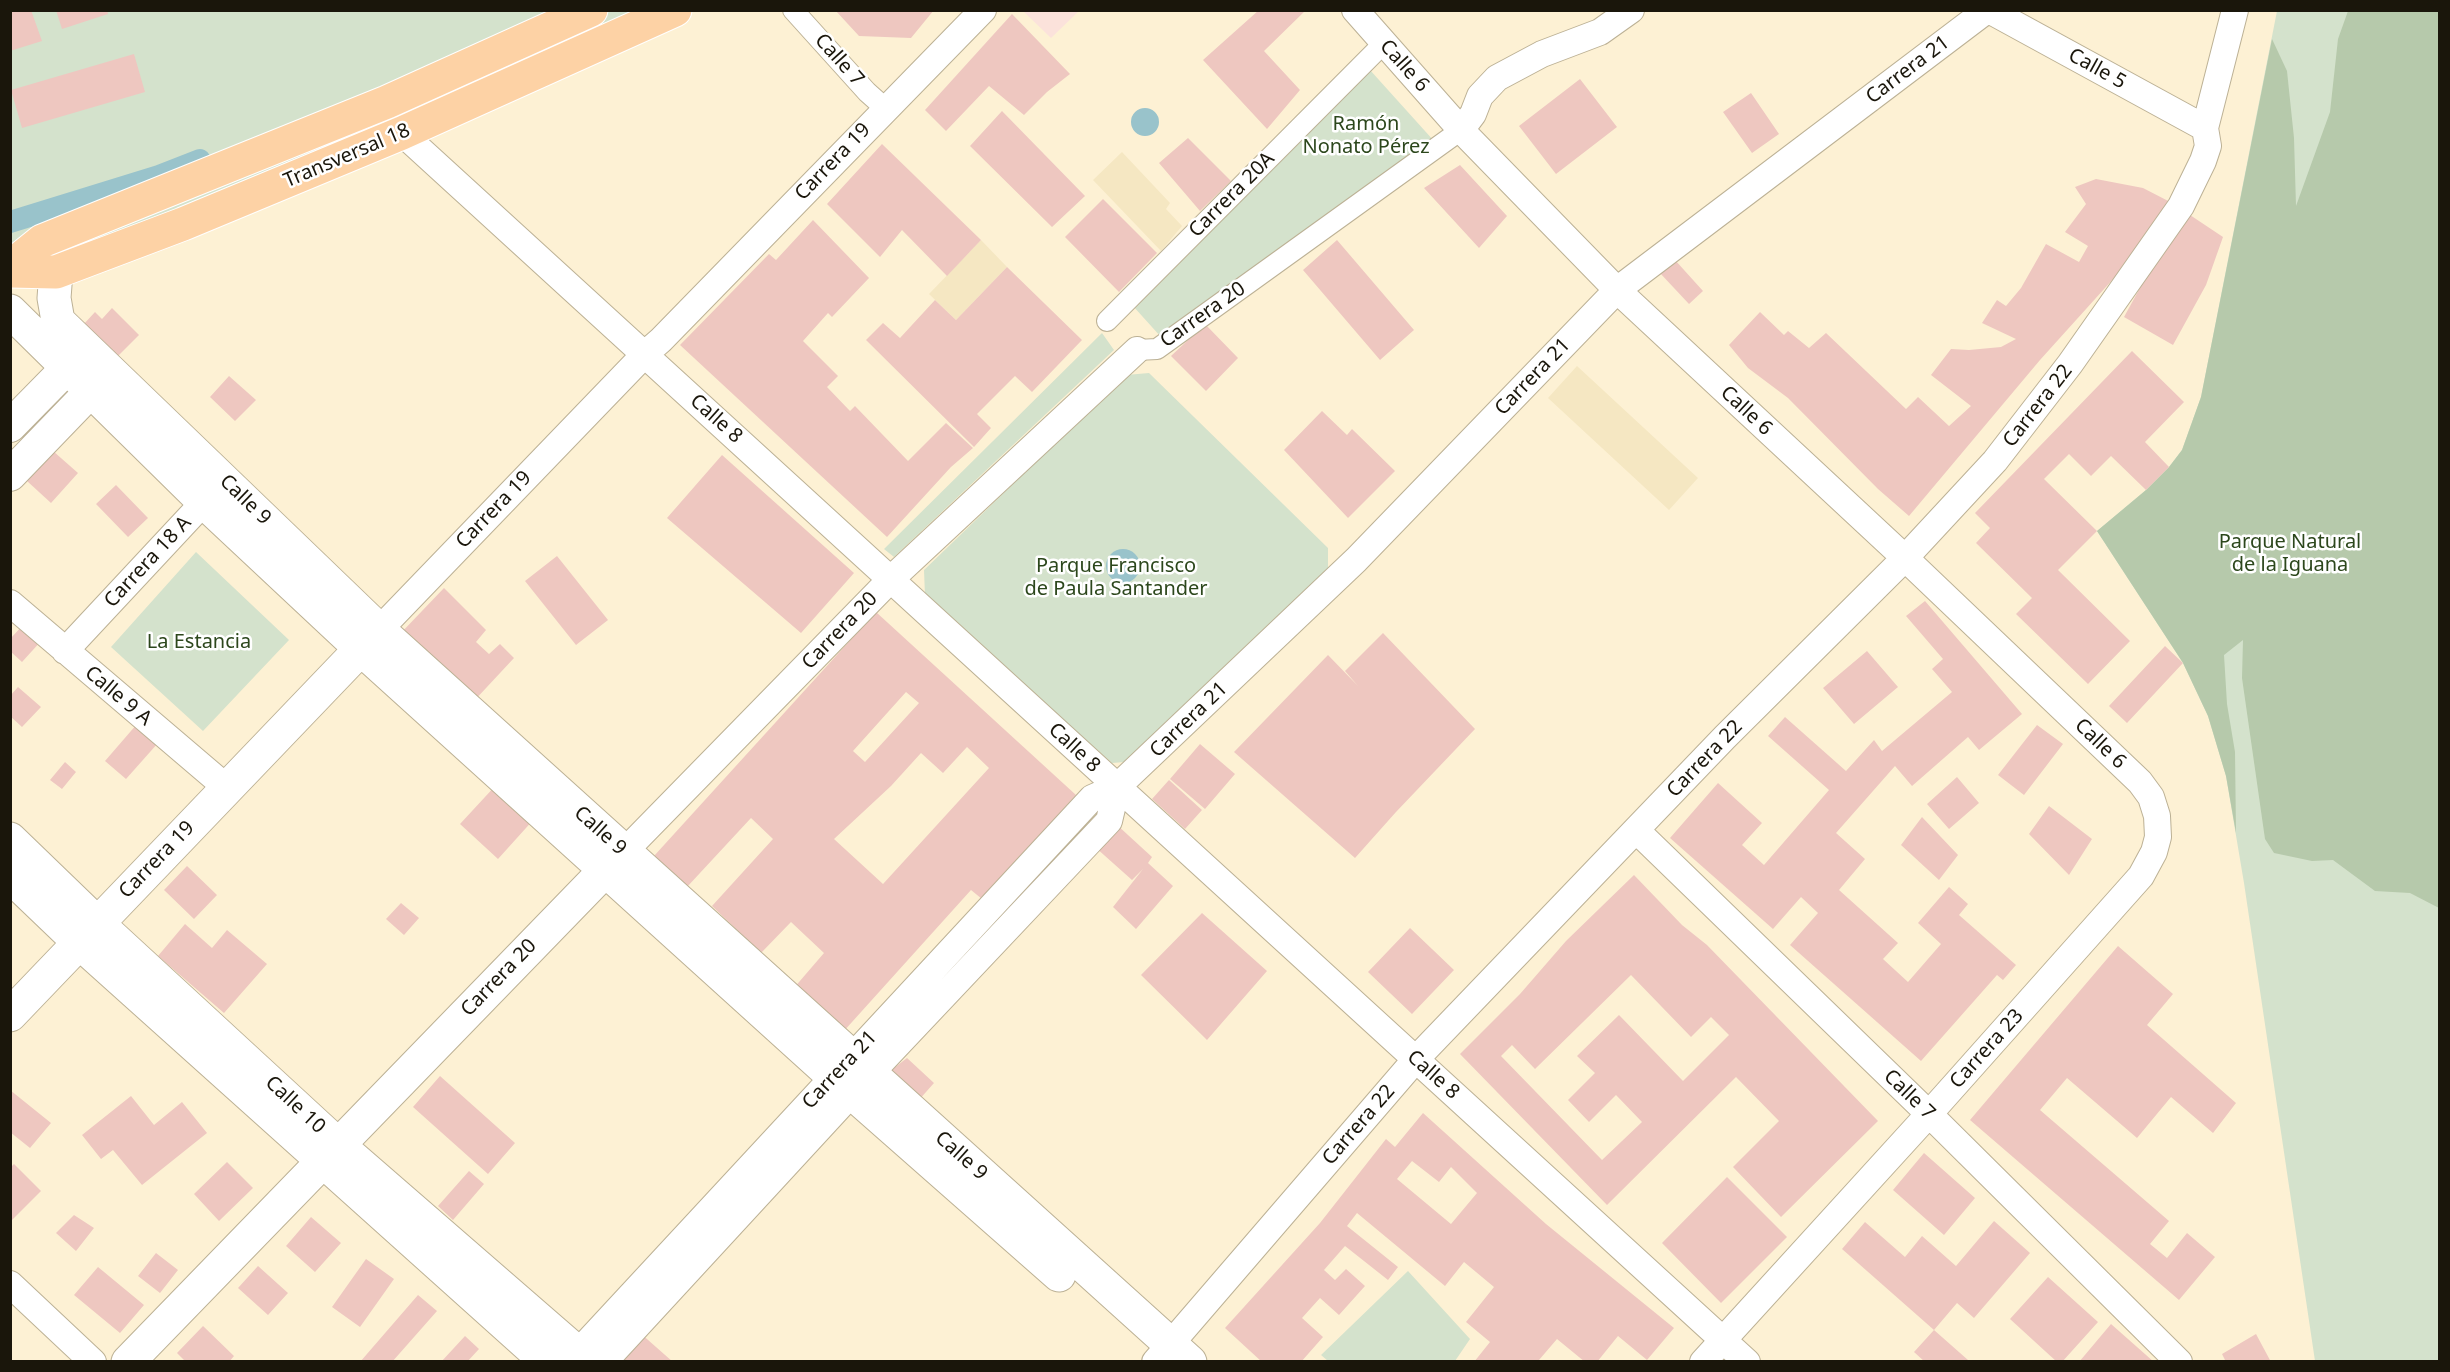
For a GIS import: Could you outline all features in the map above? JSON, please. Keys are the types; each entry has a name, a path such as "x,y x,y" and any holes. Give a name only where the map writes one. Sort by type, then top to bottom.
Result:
{"main road":[{"name":"Transversal 18","path":"10,269 42,241 387,102 591,10"},
{"name":"Transversal 18","path":"10,269 56,272 183,224 402,133 675,10"},
{"name":"Calle 9","path":"56,272 54,298 58,321 91,391 204,502 370,640 1165,1358"},
{"name":"Calle 9","path":"10,311 75,357 243,498 370,640"},
{"name":"Carrera 19","path":"10,1015 370,640"},
{"name":"Calle 10","path":"10,839 89,933"},
{"name":"Carrera 20","path":"128,1362 614,861"},
{"name":"Calle 10","path":"10,876 89,933 329,1153 577,1360"}],"street":[{"name":"Calle 7","path":"793,10 867,93 886,109"},
{"name":"Carrera 19","path":"370,640 645,354 983,10"},
{"name":"Calle 6","path":"1355,10 1461,130 1617,290 1905,558 2140,782 2151,797"},
{"name":"Carrera 20","path":"614,861 891,579 1137,350 1157,350 1461,130 1473,114 1480,96 1497,78 1542,54 1600,32 1631,10"},
{"name":"Calle 5","path":"1988,10 2205,128"},
{"name":"Carrera 21","path":"577,1360 852,1075 1109,821 1118,788 1356,560 1617,290 1988,10"},
{"name":"Carrera 22","path":"1165,1358 1416,1059 1725,737 1905,558 1995,462 2070,364 2175,215 2203,161 2208,146 2205,128 2235,10"},
{"name":"Carrera 20A","path":"1107,321 1383,44"},
{"path":"387,102 402,133"},
{"name":"Calle 8","path":"402,133 1748,1362"},
{"path":"10,426 75,357"},
{"path":"10,475 91,391"},
{"name":"Carrera 18 A","path":"64,651 204,502 243,498"},
{"name":"Calle 9 A","path":"10,603 227,788"},
{"name":"Carrera 23","path":"1703,1362 1929,1114 2141,876 2154,852 2158,837 2157,816 2151,797"},
{"name":"Calle 7","path":"1636,831 1929,1114 2179,1362"},
{"path":"10,1284 93,1362"}],"shaded area":[{"path":"1023,11 1079,11 1051,38"},
{"path":"1122,152 1170,203 1166,209 1182,226 1161,251 1093,180"},
{"path":"981,240 1007,267 956,320 929,294"},
{"path":"1577,366 1698,478 1669,510 1548,398"}],"green space":[{"path":"11,11 664,11 11,287"},
{"name":"Parque Natural de la Iguana","path":"2277,11 2439,11 2439,1361 2315,1361 2226,776 2208,716 2183,663 2097,531 2146,490 2169,467 2182,450 2201,397"},
{"name":"Parque Natural de la Iguana","path":"2348,11 2439,11 2439,908 2410,893 2375,891 2333,860 2312,861 2274,853 2265,839 2242,678 2243,640 2224,655 2227,704 2235,752 2236,833 2226,776 2208,716 2183,663 2097,531 2146,490 2169,467 2182,450 2201,397 2272,39 2287,71 2294,138 2296,206 2330,112 2338,39"},
{"name":"Ramón Nonato Pérez","path":"1370,70 1434,141 1161,337 1133,306"},
{"path":"1102,333 1114,350 894,557 884,549"},
{"name":"Parque Francisco de Paula Santander","path":"1149,373 1328,548 1328,569 1125,762 1112,763 925,596 924,570 1126,375"},
{"name":"La Estancia","path":"196,552 289,640 203,731 111,647"},
{"path":"1408,1271 1470,1339 1455,1361 1328,1361 1321,1355"}],"water":[{"path":"1145,108 1155,112 1159,122 1155,132 1145,136 1135,132 1131,122 1135,112"},
{"path":"1123,549 1135,554 1140,566 1135,578 1123,583 1111,578 1106,566 1111,554"}],"building":[{"path":"10,10 31,10 42,41 10,51"},
{"path":"56,10 107,10 108,14 62,29"},
{"path":"835,10 934,10 911,38 859,36"},
{"path":"1259,10 1306,10 1264,51 1300,90 1267,129 1203,60"},
{"path":"1012,14 1070,74 1047,92 1024,115 989,86 946,131 925,110"},
{"path":"134,54 145,92 22,128 11,90"},
{"path":"1580,79 1617,127 1556,174 1519,126"},
{"path":"1751,93 1779,134 1752,153 1723,112"},
{"path":"1002,111 1085,196 1052,227 970,146"},
{"path":"1188,138 1231,181 1200,211 1159,163"},
{"path":"882,144 981,240 947,276 902,230 880,257 827,204"},
{"path":"1460,165 1507,216 1479,248 1424,188"},
{"path":"2096,179 2143,188 2176,205 2040,360 1909,516 1878,489 1788,398 1748,368 1729,345 1760,312 1784,335 1788,331 1809,348 1826,333 1906,409 1918,397 1949,426 1971,406 1931,375 1951,349 2001,347 2016,339 1982,323 1997,300 2006,306 2021,288 2046,244 2079,262 2088,246 2065,232 2086,204 2075,187"},
{"path":"1103,199 1157,253 1119,292 1065,237"},
{"path":"2187,213 2223,237 2206,285 2173,345 2124,317 2157,257"},
{"path":"813,220 869,278 832,317 828,313 803,341 838,376 827,387 850,411 855,406 908,461 946,423 973,448 951,467 887,537 680,345 769,254 776,260"},
{"path":"1337,240 1414,330 1380,360 1303,270"},
{"path":"1675,260 1703,291 1689,304 1659,272"},
{"path":"1007,267 1082,340 1032,392 1015,376 977,414 991,428 974,447 866,340 883,323 900,338 935,300 956,320"},
{"path":"112,308 139,335 117,357 83,325 95,312 102,319"},
{"path":"1205,324 1238,358 1206,391 1171,356"},
{"path":"2132,351 2184,402 2145,442 2169,467 2146,490 2111,456 2091,476 2069,454 2044,479 2097,531 2058,570 2130,641 2088,684 2016,614 2032,598 1976,543 1990,528 1975,513"},
{"path":"229,376 256,400 235,421 210,397"},
{"path":"1322,411 1347,435 1352,429 1395,471 1348,518 1284,450"},
{"path":"53,451 78,473 51,503 27,481"},
{"path":"722,455 854,573 801,633 667,518"},
{"path":"116,485 148,518 128,537 96,504"},
{"path":"557,556 608,620 576,645 525,581"},
{"path":"444,588 486,630 476,642 489,654 500,644 514,658 473,702 399,635"},
{"path":"1925,601 2022,714 1979,750 1968,737 1912,786 1895,766 1836,833 1865,859 1839,890 1898,943 1883,959 1908,982 1941,944 1918,923 1949,887 1968,904 1959,915 2016,965 2003,980 1997,975 1921,1061 1790,945 1818,913 1801,897 1773,929 1670,838 1718,783 1762,823 1742,845 1764,865 1829,790 1768,736 1785,717 1846,771 1874,740 1882,751 1952,692 1932,669 1943,659 1906,616"},
{"path":"876,612 1076,795 982,899 971,890 843,1032 793,989 824,953 791,922 761,953 712,906 773,839 751,818 687,887 654,856","holes":["906,692 919,703 865,762 853,751","967,747 989,768 883,884 834,839 891,786 921,753 943,773"]},
{"path":"24,624 42,640 22,662 10,651 10,639"},
{"path":"1383,633 1475,729 1355,858 1234,752 1328,655 1358,686 1345,671"},
{"path":"2165,646 2183,663 2127,723 2109,706"},
{"path":"1867,651 1898,687 1854,724 1823,688"},
{"path":"18,687 41,707 22,727 10,716 10,696"},
{"path":"137,724 158,743 126,779 105,761"},
{"path":"2037,725 2063,744 2024,795 1998,775"},
{"path":"1200,744 1235,774 1205,809 1170,779"},
{"path":"65,762 76,772 62,789 50,780"},
{"path":"1957,777 1979,803 1949,829 1927,804"},
{"path":"1169,780 1202,810 1185,829 1152,799"},
{"path":"497,784 535,818 498,859 460,824"},
{"path":"2049,806 2092,839 2069,875 2029,834"},
{"path":"1922,817 1958,855 1939,880 1901,845"},
{"path":"1116,824 1152,857 1148,863 1173,886 1136,929 1113,907 1143,869 1132,880 1095,847"},
{"path":"187,866 217,895 194,919 164,890"},
{"path":"1634,875 1682,925 1707,945 1878,1121 1781,1217 1733,1167 1779,1121 1736,1077 1607,1205 1460,1054 1520,994 1566,941","holes":["1631,975 1691,1037 1711,1017 1729,1035 1683,1081 1619,1015 1577,1056 1595,1073 1568,1100 1589,1122 1616,1095 1642,1122 1602,1160 1501,1056 1512,1045 1535,1069"]},
{"path":"401,903 419,918 404,935 386,919"},
{"path":"1202,913 1267,971 1207,1040 1141,975"},
{"path":"185,924 212,948 227,930 267,964 224,1013 158,956"},
{"path":"1410,928 1454,970 1412,1014 1368,972"},
{"path":"2118,946 2173,994 2147,1025 2236,1103 2213,1133 2171,1097 2137,1138 2067,1078 2040,1110 2169,1221 2150,1244 2167,1258 2187,1233 2215,1257 2179,1300 1970,1120"},
{"path":"907,1058 934,1083 918,1101 885,1075"},
{"path":"440,1076 515,1143 488,1174 413,1107"},
{"path":"10,1090 51,1123 30,1148 10,1132"},
{"path":"131,1096 154,1125 182,1102 207,1133 142,1185 113,1150 101,1159 82,1135"},
{"path":"1423,1113 1546,1224 1674,1328 1647,1360 1618,1336 1597,1362 1585,1362 1557,1339 1539,1360 1541,1362 1474,1362 1490,1342 1466,1322 1494,1287 1464,1262 1445,1286 1357,1213 1347,1226 1398,1267 1388,1280 1345,1246 1324,1270 1335,1280 1346,1269 1365,1286 1339,1315 1320,1298 1302,1318 1323,1337 1301,1362 1262,1362 1225,1328 1320,1223 1386,1139 1395,1147","holes":["1412,1161 1439,1182 1451,1167 1477,1193 1451,1224 1397,1179"]},
{"path":"1924,1153 1975,1198 1944,1235 1893,1190"},
{"path":"227,1162 253,1188 219,1221 194,1194"},
{"path":"14,1164 41,1191 10,1222 10,1168"},
{"path":"469,1171 484,1184 453,1220 438,1206"},
{"path":"1727,1177 1787,1237 1721,1303 1662,1243"},
{"path":"74,1215 94,1228 76,1251 56,1233"},
{"path":"311,1217 341,1243 315,1272 286,1246"},
{"path":"1994,1221 2030,1253 1974,1318 1957,1303 1934,1330 1842,1249 1865,1222 1905,1257 1922,1236 1956,1266"},
{"path":"156,1253 178,1270 160,1293 138,1276"},
{"path":"366,1259 394,1279 360,1327 332,1307"},
{"path":"258,1266 288,1293 268,1315 238,1288"},
{"path":"98,1267 144,1305 120,1333 74,1295"},
{"path":"2048,1277 2098,1322 2062,1362 2057,1362 2010,1319"},
{"path":"418,1295 437,1311 392,1362 360,1362"},
{"path":"2111,1324 2154,1362 2079,1362"},
{"path":"203,1326 234,1356 229,1362 186,1362 177,1353"},
{"path":"1934,1330 1968,1360 1967,1362 1925,1362 1914,1352"},
{"path":"639,1332 673,1362 614,1362"},
{"path":"2256,1334 2271,1362 2226,1362 2222,1354"},
{"path":"465,1336 479,1349 467,1362 441,1362"}],"waterway":[{"path":"10,222 159,176 200,160"}]}
